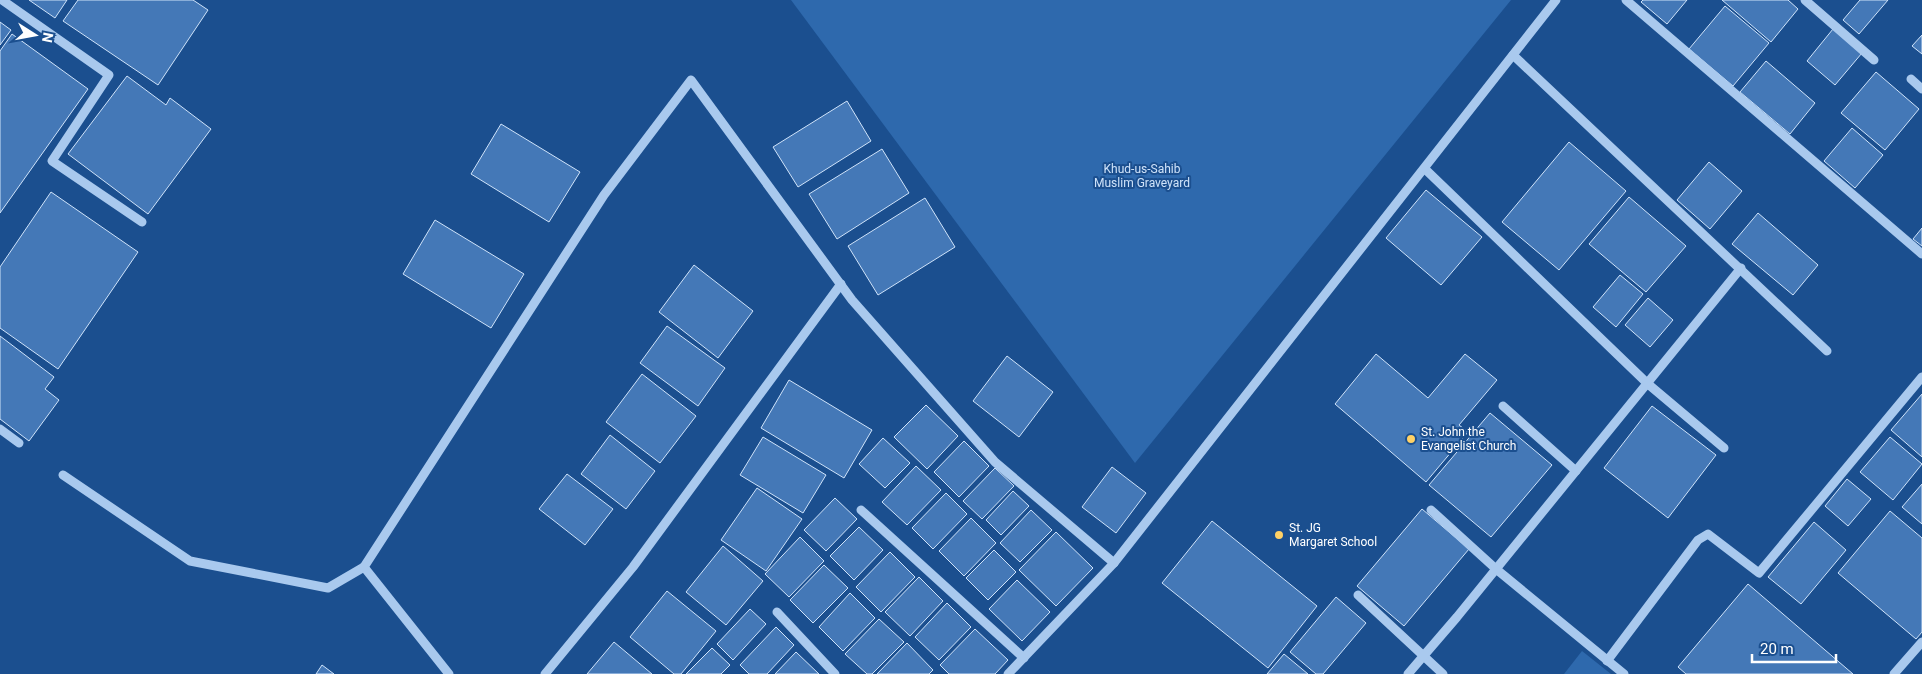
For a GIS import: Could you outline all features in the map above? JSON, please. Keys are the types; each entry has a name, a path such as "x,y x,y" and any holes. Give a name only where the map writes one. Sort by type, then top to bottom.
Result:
{"street":[{"path":"2,0 109,75 52,161 142,222"},
{"path":"1008,674 1114,563 1556,0"},
{"path":"1626,0 1922,254"},
{"path":"1805,0 1874,60"},
{"path":"1513,55 1827,351"},
{"path":"1911,79 1922,89"},
{"path":"63,475 190,561 328,588 364,567 604,195 691,80 852,300 995,462 1114,563"},
{"path":"1425,169 1648,384 1724,448"},
{"path":"1408,674 1648,384 1741,268"},
{"path":"545,674 634,567 841,284"},
{"path":"1607,661 1698,540 1708,534 1759,572 1922,377"},
{"path":"1503,406 1576,471"},
{"path":"0,429 19,443"},
{"path":"861,510 1024,658"},
{"path":"1431,510 1496,569 1624,674"},
{"path":"364,567 449,674"},
{"path":"1358,595 1443,674"},
{"path":"777,612 836,674"},
{"path":"1894,674 1922,642"}],"green space":[{"name":"Khud-us-Sahib Muslim Graveyard","path":"791,0 1511,0 1135,463"},
{"path":"1582,651 1611,674 1564,674"}],"building":[{"path":"29,0 67,0 55,18"},
{"path":"78,0 193,0 208,10 158,85 63,21"},
{"path":"1643,0 1687,0 1667,24 1641,2"},
{"path":"1722,0 1788,0 1798,9 1771,42"},
{"path":"1860,0 1888,0 1859,34 1843,20"},
{"path":"1725,6 1769,43 1733,86 1689,49"},
{"path":"0,22 11,30 0,45"},
{"path":"1833,29 1862,53 1835,85 1807,61"},
{"path":"12,34 88,89 0,213 0,51"},
{"path":"1922,35 1922,54 1912,46"},
{"path":"1766,61 1815,103 1790,134 1740,92"},
{"path":"1876,72 1919,109 1885,150 1841,113"},
{"path":"127,76 166,105 170,98 211,129 148,214 68,154"},
{"path":"847,101 871,141 798,187 773,147"},
{"path":"501,124 580,172 549,222 471,174"},
{"path":"1852,128 1883,155 1855,188 1824,161"},
{"path":"1569,142 1626,191 1559,270 1502,222"},
{"path":"882,149 909,193 837,239 809,194"},
{"path":"1709,162 1742,191 1710,229 1677,200"},
{"path":"1426,190 1482,237 1441,285 1386,238"},
{"path":"51,192 138,252 58,369 0,328 0,267"},
{"path":"1629,197 1686,246 1646,292 1589,244"},
{"path":"925,198 955,247 878,295 848,246"},
{"path":"1758,213 1818,265 1793,295 1732,244"},
{"path":"435,220 524,274 491,328 403,274"},
{"path":"1922,228 1922,246 1913,239"},
{"path":"694,265 753,311 718,358 659,312"},
{"path":"1620,275 1643,294 1616,327 1593,307"},
{"path":"1648,298 1673,320 1650,347 1625,325"},
{"path":"667,326 725,368 698,406 640,363"},
{"path":"0,336 54,377 45,389 59,400 29,441 0,419"},
{"path":"1376,354 1428,398 1465,354 1497,380 1459,425 1468,432 1426,482 1335,404"},
{"path":"1007,356 1053,392 1019,437 973,401"},
{"path":"642,374 696,416 660,463 606,422"},
{"path":"789,380 872,430 844,478 761,428"},
{"path":"1922,394 1922,457 1891,430"},
{"path":"926,405 958,436 927,469 894,437"},
{"path":"1652,406 1716,455 1668,518 1604,468"},
{"path":"1490,413 1552,465 1491,537 1429,485"},
{"path":"610,435 655,471 626,509 581,474"},
{"path":"763,437 826,475 803,513 740,475"},
{"path":"1890,437 1922,464 1893,500 1860,472"},
{"path":"883,438 910,463 885,488 859,464"},
{"path":"964,441 989,466 959,497 934,472"},
{"path":"916,466 941,490 907,525 882,502"},
{"path":"1112,467 1146,493 1116,533 1082,507"},
{"path":"995,468 1014,486 982,519 963,501"},
{"path":"567,474 613,509 585,545 539,509"},
{"path":"1847,479 1871,499 1848,526 1825,506"},
{"path":"1922,484 1922,524 1902,507"},
{"path":"757,488 802,519 766,571 721,540"},
{"path":"1013,491 1029,506 1001,535 986,520"},
{"path":"946,493 967,514 933,549 912,528"},
{"path":"835,498 857,519 826,551 804,530"},
{"path":"1422,509 1469,549 1404,626 1357,586"},
{"path":"1031,510 1052,530 1020,562 1000,543"},
{"path":"1890,511 1922,538 1922,632 1916,639 1838,573"},
{"path":"971,518 996,543 964,576 939,551"},
{"path":"1212,521 1317,606 1268,668 1162,583"},
{"path":"1814,522 1846,550 1801,604 1768,577"},
{"path":"859,527 883,550 854,580 830,556"},
{"path":"1056,532 1093,568 1056,606 1019,570"},
{"path":"800,537 824,561 789,597 765,574"},
{"path":"723,546 763,581 726,625 686,592"},
{"path":"994,550 1016,572 988,600 966,578"},
{"path":"890,552 915,577 881,612 856,587"},
{"path":"824,565 848,588 813,623 790,600"},
{"path":"919,577 943,601 910,636 885,612"},
{"path":"1017,580 1050,612 1022,641 989,609"},
{"path":"1748,584 1853,674 1686,674 1678,667"},
{"path":"667,591 716,631 681,674 674,674 630,637"},
{"path":"850,593 875,618 843,651 819,627"},
{"path":"1336,597 1366,623 1323,674 1316,674 1290,652"},
{"path":"947,603 971,627 939,660 915,637"},
{"path":"750,609 766,624 733,660 717,644"},
{"path":"879,619 904,642 872,674 867,674 845,654"},
{"path":"776,627 794,645 767,674 749,674 740,665"},
{"path":"975,629 1008,660 995,674 949,674 940,665"},
{"path":"614,642 652,674 587,674"},
{"path":"907,643 933,670 929,674 877,674"},
{"path":"712,648 730,665 721,674 686,674"},
{"path":"796,652 819,674 775,674"},
{"path":"1284,654 1308,674 1267,674"},
{"path":"322,665 334,674 316,674"}],"place":[{"name":"St. John the Evangelist Church","path":"1411,439"},
{"name":"St. JG Margaret School","path":"1279,535"}]}
